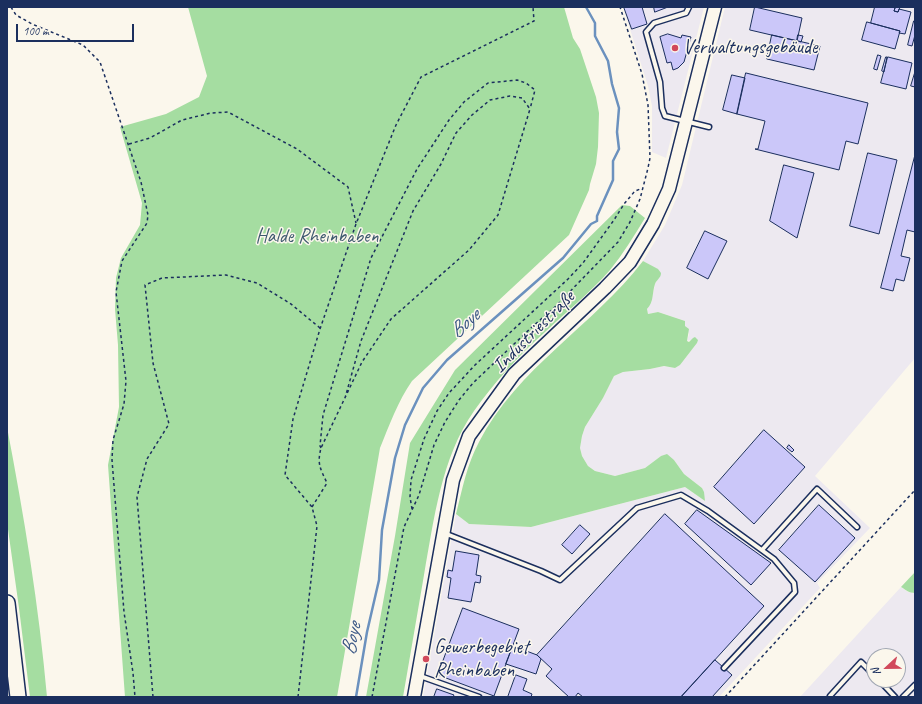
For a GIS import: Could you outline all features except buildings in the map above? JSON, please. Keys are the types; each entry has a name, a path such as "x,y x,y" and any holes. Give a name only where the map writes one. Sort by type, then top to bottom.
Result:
{"highway":[{"path":"7,603 18,697"}],"street":[{"name":"Industriestraße","path":"414,697 453,480 469,436 514,374 605,288 630,262 653,224 669,189 715,7"}],"lane":[{"path":"689,7 686,13 654,23 646,32 660,82 662,108 665,116 709,127"},
{"path":"762,550 817,489 857,527"},
{"path":"444,533 542,571 560,580 637,508 681,495 708,511 774,559 794,583 795,592 724,668"},
{"path":"831,697 830,696 861,662 866,667"},
{"path":"418,675 479,697"},
{"path":"903,697 915,685"},
{"path":"887,688 895,697"}],"path":[{"path":"12,7 16,15 32,24 83,45 100,62 141,182 148,215 147,223 122,261 116,292 126,381 124,404 113,440 112,460 124,612 135,697"},
{"path":"298,697 317,526 312,507 284,475 293,419 320,329 356,224 396,125 421,77 534,21 534,7"},
{"path":"372,697 404,527 419,495 434,445 445,422 459,400 473,383 553,309 618,242 630,222 643,188 650,158 648,106 642,74 620,7"},
{"path":"312,507 327,483 321,471 318,460 321,448 362,362 391,319 469,250 498,215 535,90 526,83 517,80 488,83 464,102 449,120 417,169 371,258 322,415 321,448"},
{"path":"345,398 361,341 413,211 441,164 456,133 472,115 490,100 510,96 522,98 530,109"},
{"path":"129,144 150,138 182,120 211,113 228,112 297,149 348,187 356,224"},
{"path":"412,509 410,497 411,480 424,439 437,411 449,393 475,365 583,263 603,237 624,204 635,191 643,188"},
{"path":"153,697 137,497 147,459 169,424 153,363 146,285 162,278 226,275 257,283 291,304 320,329"},
{"path":"725,697 915,490"}],"shaded area":[{"path":"623,7 704,7 666,158 652,152 652,106 648,86"},
{"path":"725,7 915,7 915,358 815,476 870,528 817,583 820,588 719,697 423,697 456,514 469,524 531,527 685,487 705,501 702,488 684,474 674,460 661,456 645,468 615,476 595,471 588,466 582,456 580,448 585,427 603,398 614,376 623,372 664,366 675,368 680,365 697,343 691,340 687,341 689,334 685,326 685,321 658,312 648,314 647,309 651,303 657,280 657,269 643,261 665,225 682,185"},
{"path":"901,587 908,592 915,593 915,697 800,697"}],"green space":[{"name":"Halde Rheinbaben","path":"188,7 564,7 573,38 580,49 596,97 599,113 596,164 589,190 569,235 412,381 394,414 380,448 337,697 125,697 108,465 119,407 118,345 115,309 116,278 121,258 140,225 142,203 120,127 166,114 199,97 207,76"},
{"path":"622,205 630,206 645,218 619,258 594,287 534,342 507,370 474,411 463,429 446,469 440,490 431,533 403,697 366,697 410,443 455,370"},
{"path":"643,261 658,269 661,273 655,284 652,300 647,309 648,314 658,312 685,321 685,326 689,329 687,341 689,342 695,337 698,340 680,365 675,368 664,366 623,372 614,376 603,398 585,427 580,448 582,456 588,466 595,471 615,476 645,468 661,456 667,454 674,460 684,474 702,488 705,501 685,487 531,527 469,524 456,514 471,459 479,442 495,416 534,369 602,306"},
{"path":"7,427 30,561 40,629 47,697 30,697 7,522"},
{"path":"915,572 915,593 909,592 901,587"}],"waterway":[{"name":"Boye","path":"356,697 367,632 379,580 382,530 395,458 405,425 423,388 447,360 563,258 591,224 597,221 597,216 613,180 613,161 619,149 617,132 619,108 612,84 608,61 595,36 595,23 586,7"}],"place":[{"name":"Verwaltungsgebäude","path":"675,48"},
{"name":"Gewerbegebiet Rheinbaben","path":"426,659"}]}
